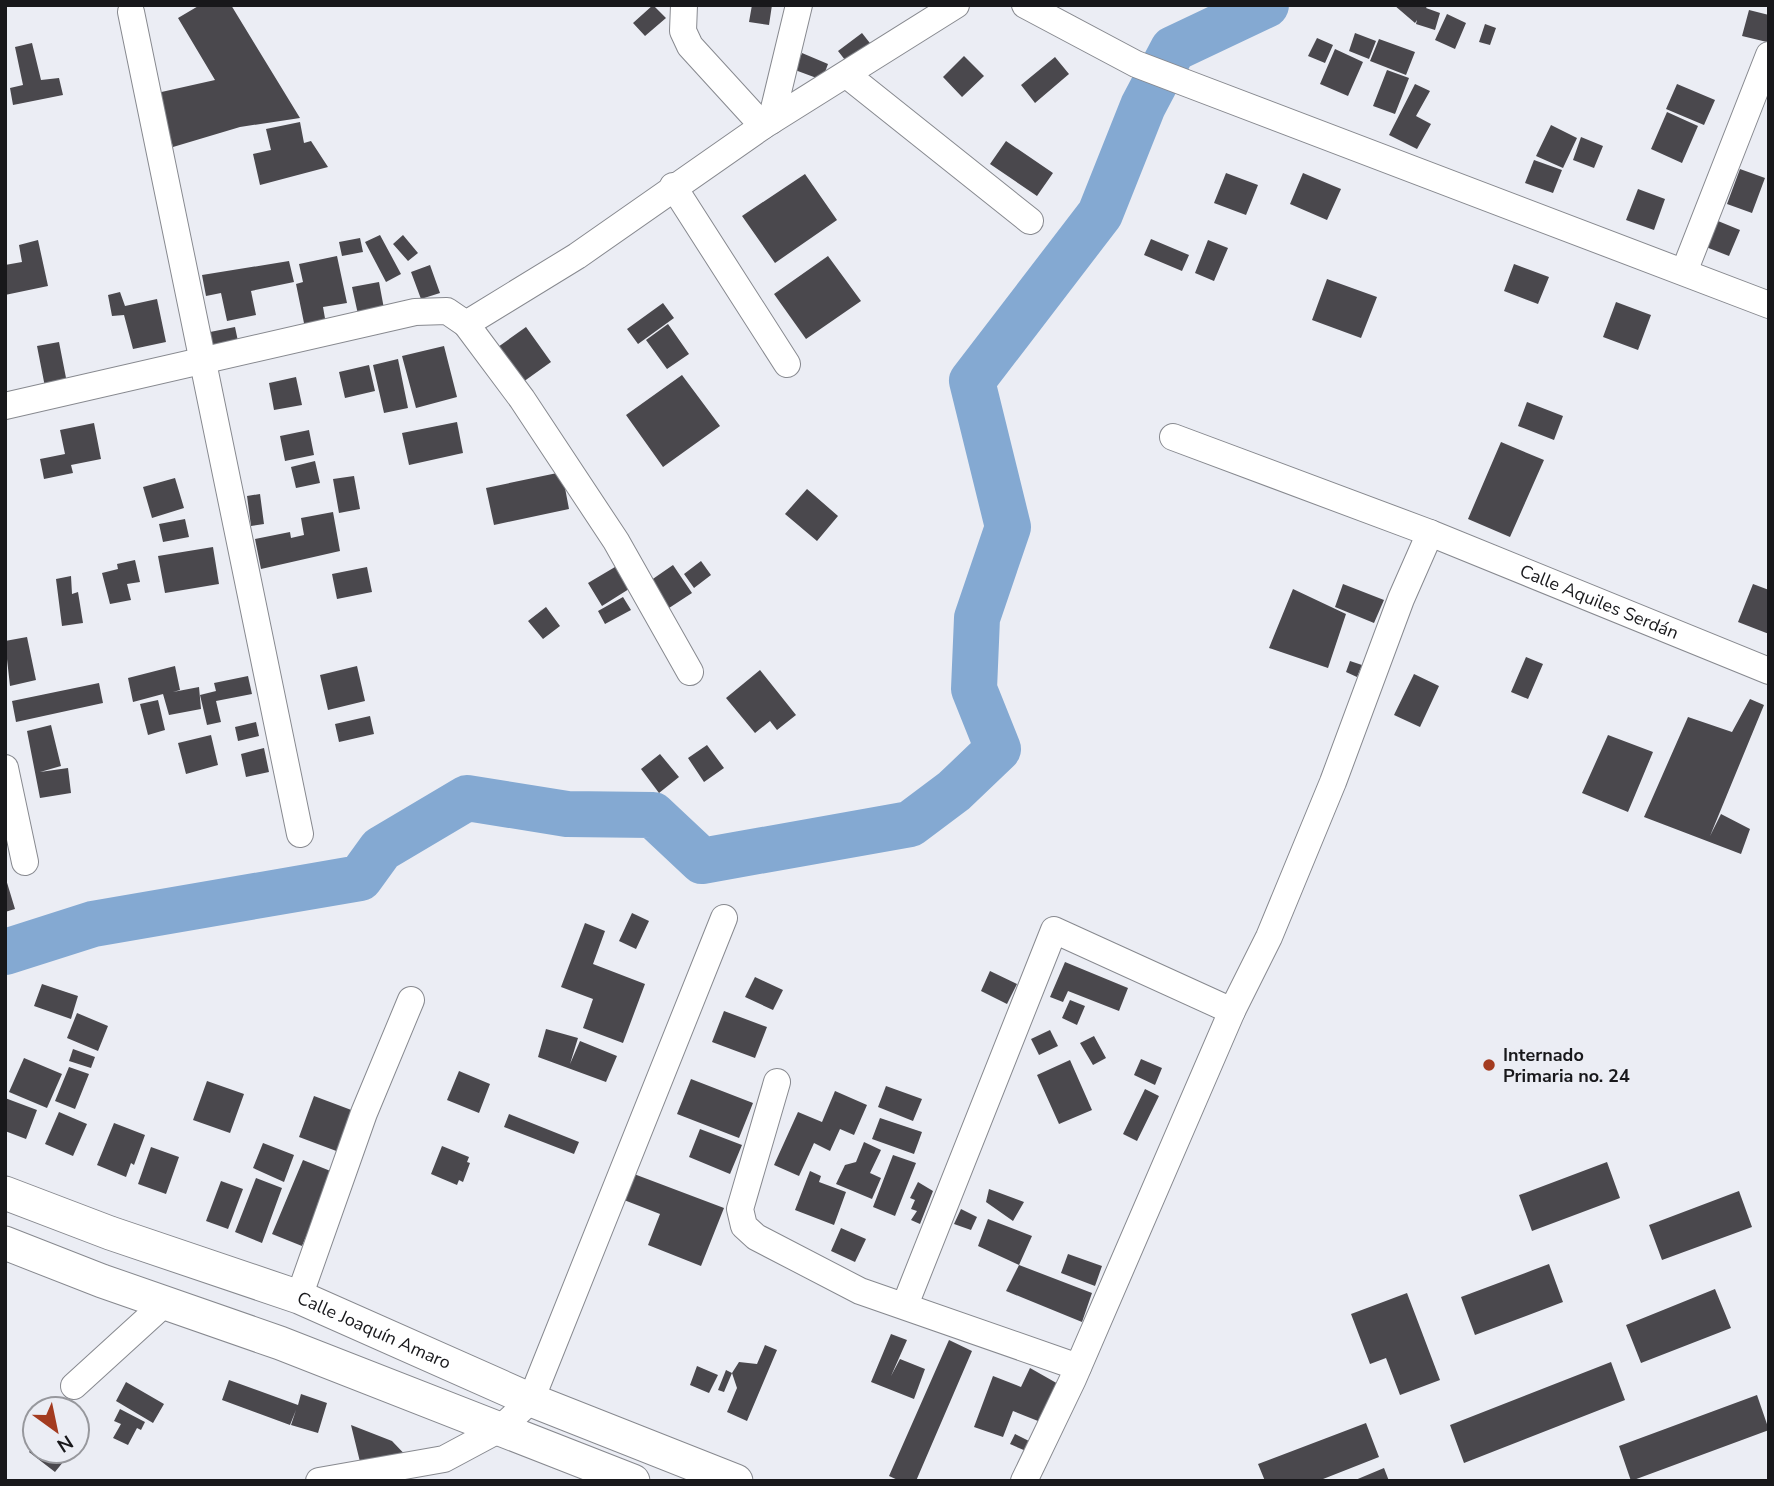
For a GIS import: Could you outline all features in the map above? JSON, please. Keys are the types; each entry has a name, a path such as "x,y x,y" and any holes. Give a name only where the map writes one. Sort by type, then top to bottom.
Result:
{"main road":[{"name":"Calle Joaquín Amaro","path":"5,1193 110,1233 299,1297 531,1400 736,1481"},
{"path":"5,1243 164,1304 280,1343 633,1481"}],"street":[{"path":"684,5 683,31 690,46 767,123"},
{"path":"767,123 799,5"},
{"path":"466,324 577,256 673,186 767,123 956,5"},
{"path":"1025,5 1136,64 1769,305"},
{"path":"131,12 300,834"},
{"path":"1684,272 1769,55"},
{"path":"847,75 1030,221"},
{"path":"673,186 787,365"},
{"path":"5,406 415,312 447,312 466,324 522,400 616,541 690,672"},
{"name":"Calle Aquiles Serdán","path":"1173,437 1430,533 1769,671"},
{"path":"1024,1481 1078,1367 1232,1011 1275,924 1333,782 1401,599 1430,533"},
{"path":"5,768 25,862"},
{"path":"318,1481 344,1479 444,1459 500,1429 531,1400 724,918"},
{"path":"905,1305 1054,930 1232,1011"},
{"path":"299,1297 364,1113 411,1000"},
{"path":"777,1082 740,1209 744,1226 756,1237 860,1290 1078,1367"},
{"path":"74,1386 164,1304"}],"building":[{"path":"200,5 231,5 300,118 240,127 173,147 157,93 215,80 178,18"},
{"path":"653,5 666,18 645,36 633,23"},
{"path":"752,5 772,5 769,25 749,22"},
{"path":"1394,5 1428,5 1426,8 1440,13 1435,30 1416,24 1417,20 1415,23"},
{"path":"1749,10 1769,15 1767,42 1742,36"},
{"path":"1447,14 1466,23 1455,49 1435,40"},
{"path":"1485,24 1496,28 1490,45 1479,42"},
{"path":"862,33 873,47 849,65 838,51"},
{"path":"1355,33 1376,41 1369,59 1349,51"},
{"path":"1317,38 1333,45 1325,63 1308,56"},
{"path":"1379,39 1415,52 1406,75 1370,61"},
{"path":"32,43 41,80 59,78 63,95 13,105 10,88 23,85 15,47"},
{"path":"1335,49 1363,62 1348,96 1320,84"},
{"path":"802,53 828,64 822,80 795,70"},
{"path":"964,56 984,76 962,97 943,77"},
{"path":"1055,57 1069,74 1035,103 1021,85"},
{"path":"1387,70 1409,78 1395,114 1373,106"},
{"path":"1415,84 1430,91 1416,116 1431,124 1417,149 1389,135"},
{"path":"1677,84 1715,100 1704,125 1666,109"},
{"path":"1667,112 1698,126 1682,163 1651,149"},
{"path":"300,122 304,143 311,141 328,167 260,185 253,154 271,150 266,129"},
{"path":"1551,125 1577,138 1563,168 1536,156"},
{"path":"1581,137 1603,146 1594,168 1573,160"},
{"path":"1006,141 1053,173 1037,196 990,164"},
{"path":"1534,160 1562,170 1553,193 1525,183"},
{"path":"1740,169 1765,178 1752,213 1727,204"},
{"path":"1226,173 1258,185 1246,215 1214,203"},
{"path":"1303,173 1341,189 1327,220 1290,204"},
{"path":"805,174 837,220 775,263 742,216"},
{"path":"1638,189 1665,199 1654,230 1626,220"},
{"path":"1718,221 1740,230 1729,256 1706,247"},
{"path":"380,235 401,274 386,282 365,242"},
{"path":"403,235 418,253 408,261 393,244"},
{"path":"360,238 363,252 342,256 339,242"},
{"path":"1151,239 1189,255 1182,271 1144,255"},
{"path":"38,240 48,286 5,295 5,265 22,262 19,245"},
{"path":"1208,240 1228,248 1214,281 1195,273"},
{"path":"337,256 347,303 323,307 326,324 305,328 296,284 303,282 299,264"},
{"path":"828,256 861,301 806,339 774,294"},
{"path":"289,261 294,282 251,291 256,315 227,321 221,293 206,296 202,275"},
{"path":"1514,264 1549,277 1538,304 1504,291"},
{"path":"430,265 440,293 421,299 411,272"},
{"path":"1327,279 1377,297 1361,338 1312,320"},
{"path":"379,282 385,314 359,319 352,287"},
{"path":"120,292 125,306 157,299 166,342 133,349 124,315 112,316 108,295"},
{"path":"1616,302 1651,315 1638,350 1603,337"},
{"path":"663,303 674,318 638,344 627,329"},
{"path":"668,324 689,354 667,369 646,340"},
{"path":"235,327 239,346 214,350 210,332"},
{"path":"526,327 551,362 523,382 498,347"},
{"path":"59,342 67,383 45,387 37,346"},
{"path":"444,346 457,397 416,408 402,356"},
{"path":"398,359 408,408 384,413 373,365"},
{"path":"369,365 375,391 345,398 339,372"},
{"path":"682,375 720,426 663,467 626,415"},
{"path":"296,377 302,405 274,410 269,383"},
{"path":"1527,402 1563,416 1554,440 1518,426"},
{"path":"457,422 463,453 409,465 402,433"},
{"path":"94,423 101,459 71,465 73,473 44,479 40,459 65,454 60,430"},
{"path":"309,430 314,455 285,461 280,436"},
{"path":"1501,442 1544,460 1510,537 1468,519"},
{"path":"315,461 320,483 296,488 291,467"},
{"path":"562,472 569,509 494,525 486,488"},
{"path":"354,476 360,509 339,513 333,479"},
{"path":"175,478 184,508 152,518 143,487"},
{"path":"807,489 838,516 817,541 785,514"},
{"path":"260,494 264,524 251,526 247,496"},
{"path":"333,512 340,551 261,569 255,539 290,532 291,538 304,535 301,518"},
{"path":"185,519 189,537 163,542 159,524"},
{"path":"213,547 219,584 165,593 158,556"},
{"path":"135,560 140,582 127,584 131,600 110,604 102,573 118,569 117,564"},
{"path":"701,561 711,575 694,588 684,574"},
{"path":"673,565 692,593 666,610 647,583"},
{"path":"367,567 372,592 337,599 332,574"},
{"path":"615,567 629,589 602,606 588,583"},
{"path":"71,576 72,594 78,592 83,623 62,626 56,579"},
{"path":"1343,584 1384,600 1374,623 1335,607"},
{"path":"1753,584 1769,590 1769,634 1738,622"},
{"path":"1293,589 1346,614 1328,668 1269,648"},
{"path":"623,597 631,610 605,624 598,611"},
{"path":"546,607 560,626 543,639 528,621"},
{"path":"27,637 36,680 10,686 5,641"},
{"path":"1526,657 1543,664 1528,699 1511,692"},
{"path":"1350,661 1362,665 1357,677 1346,672"},
{"path":"175,666 180,690 173,692 199,687 201,709 169,715 163,694 133,702 128,678"},
{"path":"357,666 365,701 328,710 320,675"},
{"path":"760,670 796,715 777,730 770,721 755,733 726,698"},
{"path":"1414,674 1439,686 1420,727 1394,715"},
{"path":"248,676 252,694 216,701 221,722 207,725 200,695 216,691 214,683"},
{"path":"99,683 103,703 16,722 12,701"},
{"path":"1750,699 1764,705 1710,836 1721,814 1750,829 1741,854 1644,817 1688,717 1732,732"},
{"path":"158,700 165,730 148,735 140,704"},
{"path":"370,716 374,734 339,742 335,724"},
{"path":"256,722 259,736 238,741 235,727"},
{"path":"51,725 61,766 40,772 68,768 71,793 40,798 27,731"},
{"path":"211,735 218,765 186,774 178,743"},
{"path":"1608,735 1653,752 1628,812 1582,793"},
{"path":"707,745 724,768 704,782 688,758"},
{"path":"264,748 269,772 246,777 241,754"},
{"path":"660,754 679,777 659,793 641,769"},
{"path":"5,876 15,909 5,912"},
{"path":"632,913 649,921 636,949 619,941"},
{"path":"585,923 605,931 593,964 645,984 623,1043 583,1028 593,999 561,987"},
{"path":"1065,962 1128,988 1119,1011 1068,991 1063,1002 1050,997"},
{"path":"990,971 1017,984 1007,1004 981,991"},
{"path":"755,977 783,990 773,1010 745,997"},
{"path":"42,984 78,996 71,1019 34,1006"},
{"path":"1070,1000 1085,1006 1077,1025 1062,1018"},
{"path":"724,1011 767,1027 755,1058 712,1042"},
{"path":"77,1013 108,1026 98,1051 67,1038"},
{"path":"546,1029 578,1038 570,1064 580,1041 617,1056 606,1082 538,1057"},
{"path":"1050,1030 1058,1046 1039,1055 1031,1039"},
{"path":"1094,1036 1106,1058 1093,1065 1080,1043"},
{"path":"73,1049 95,1057 91,1068 69,1061"},
{"path":"24,1058 62,1074 47,1108 9,1092"},
{"path":"1141,1059 1162,1068 1155,1085 1134,1075"},
{"path":"1070,1060 1092,1110 1059,1124 1037,1075"},
{"path":"69,1067 89,1074 75,1109 55,1101"},
{"path":"459,1071 490,1084 479,1113 447,1100"},
{"path":"691,1079 753,1103 739,1138 677,1114"},
{"path":"207,1081 244,1094 230,1133 193,1120"},
{"path":"886,1086 922,1099 913,1121 878,1107"},
{"path":"1145,1089 1159,1096 1137,1141 1123,1134"},
{"path":"835,1091 867,1105 854,1135 840,1129 830,1151 814,1143 799,1176 774,1165 798,1112 822,1122"},
{"path":"314,1096 354,1111 339,1152 299,1137"},
{"path":"5,1098 37,1110 26,1139 5,1131"},
{"path":"59,1112 87,1124 73,1156 45,1144"},
{"path":"509,1114 579,1142 574,1154 504,1127"},
{"path":"880,1118 922,1132 914,1154 872,1139"},
{"path":"114,1123 145,1135 134,1165 131,1163 126,1177 97,1165"},
{"path":"700,1129 742,1145 730,1174 689,1157"},
{"path":"864,1142 881,1150 870,1173 881,1178 872,1199 836,1184 845,1165 856,1162"},
{"path":"263,1143 294,1155 284,1182 253,1168"},
{"path":"442,1146 469,1157 467,1162 470,1163 463,1182 459,1180 457,1185 431,1174"},
{"path":"151,1147 179,1157 166,1194 138,1184"},
{"path":"893,1155 916,1163 895,1216 873,1207"},
{"path":"303,1160 333,1172 302,1246 272,1234"},
{"path":"1607,1162 1620,1198 1532,1231 1519,1195"},
{"path":"810,1171 821,1176 819,1182 846,1192 834,1225 795,1210"},
{"path":"634,1174 724,1208 701,1266 648,1245 660,1214 624,1200"},
{"path":"256,1178 282,1188 262,1243 235,1232"},
{"path":"221,1181 243,1189 228,1229 206,1221"},
{"path":"918,1182 933,1191 920,1224 911,1220 917,1211 911,1209 915,1200 910,1198"},
{"path":"989,1189 1024,1202 1013,1221 986,1202"},
{"path":"1739,1191 1752,1227 1662,1260 1649,1225"},
{"path":"961,1209 977,1217 971,1230 954,1224"},
{"path":"988,1219 1032,1236 1019,1265 978,1246"},
{"path":"841,1228 866,1239 855,1262 831,1251"},
{"path":"1068,1254 1102,1266 1095,1286 1061,1273"},
{"path":"1549,1264 1563,1302 1475,1335 1461,1297"},
{"path":"1019,1265 1092,1293 1082,1322 1006,1291"},
{"path":"1715,1289 1731,1328 1641,1363 1626,1325"},
{"path":"1407,1293 1440,1380 1400,1395 1386,1358 1370,1364 1351,1314"},
{"path":"891,1334 907,1340 891,1376 900,1359 925,1369 914,1399 871,1382"},
{"path":"949,1340 972,1351 916,1481 900,1481 889,1476"},
{"path":"765,1345 777,1350 747,1421 727,1412 737,1388 732,1373 739,1362 757,1364"},
{"path":"1611,1362 1625,1400 1464,1463 1450,1425"},
{"path":"697,1366 718,1375 709,1393 690,1385"},
{"path":"1030,1368 1060,1385 1043,1423 1013,1411 1003,1437 974,1427 993,1376 1021,1387"},
{"path":"726,1370 732,1373 724,1392 718,1390"},
{"path":"229,1380 298,1405 301,1394 327,1403 318,1433 291,1425 296,1410 290,1425 222,1400"},
{"path":"126,1382 164,1404 153,1423 116,1401"},
{"path":"1757,1395 1769,1430 1631,1481 1619,1446"},
{"path":"120,1409 145,1422 141,1430 137,1428 128,1445 113,1438 121,1424 114,1421"},
{"path":"1366,1423 1379,1457 1318,1481 1265,1481 1258,1464"},
{"path":"351,1425 392,1441 414,1464 362,1470"},
{"path":"1015,1434 1031,1442 1026,1451 1010,1444"},
{"path":"46,1465 61,1465 55,1472"},
{"path":"1384,1468 1389,1481 1353,1481"}],"waterway":[{"path":"5,952 93,924 360,878 381,849 467,798 567,814 653,815 702,861 910,824 954,791 998,749 974,689 977,618 1008,527 972,381 1100,214 1143,106 1173,49 1266,5"}],"place":[{"name":"Internado Primaria no. 24","path":"1489,1065"}]}
